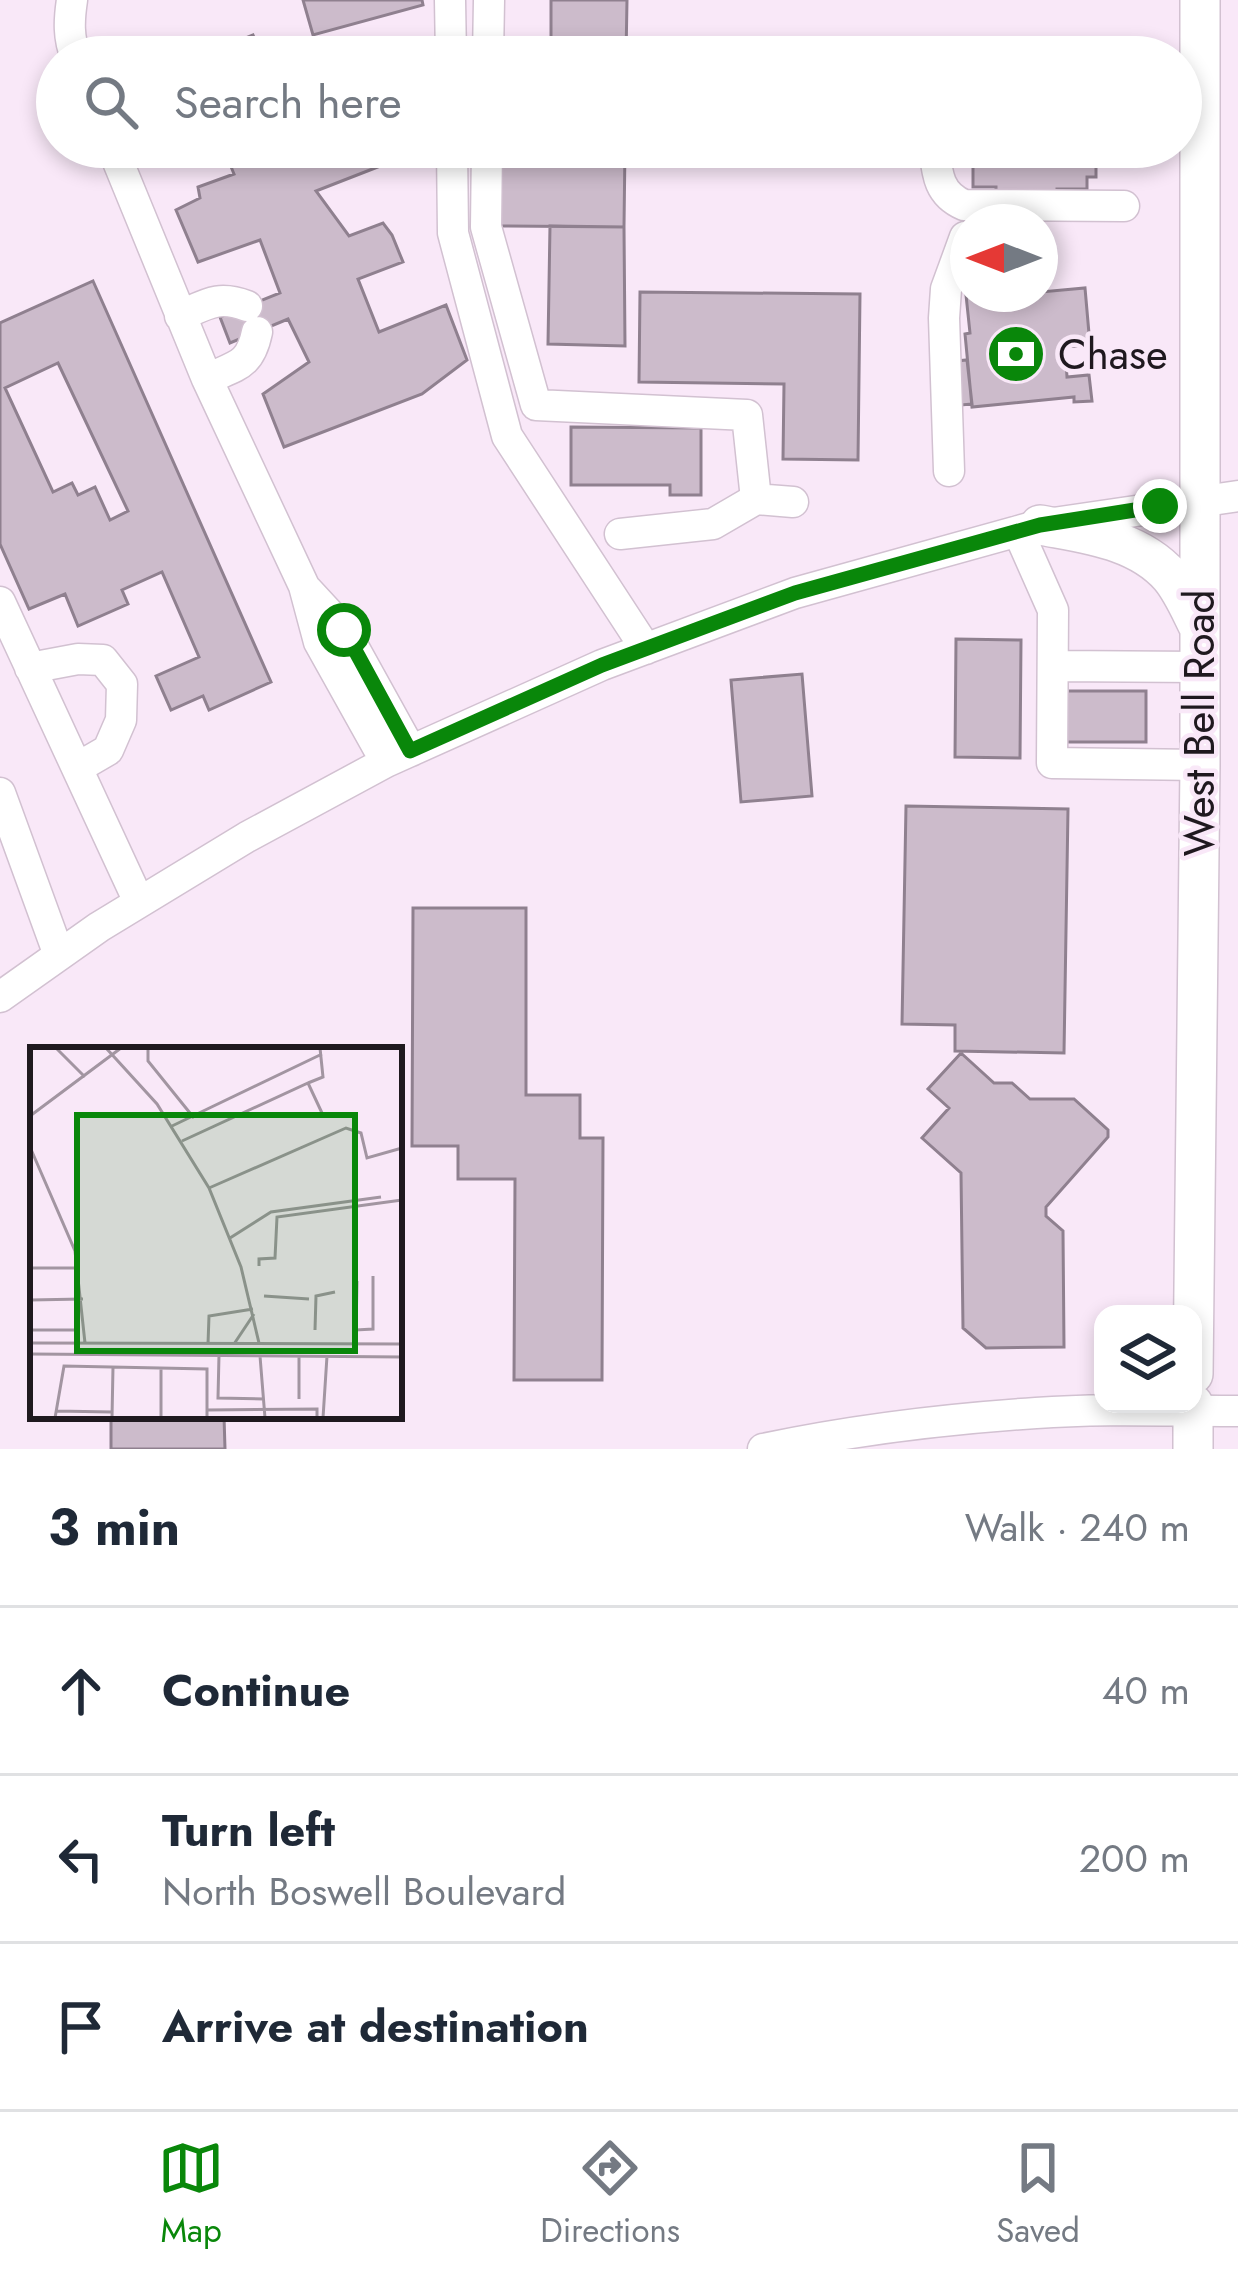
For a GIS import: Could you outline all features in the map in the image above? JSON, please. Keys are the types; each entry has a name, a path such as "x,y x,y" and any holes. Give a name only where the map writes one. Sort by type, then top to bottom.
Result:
{"main road":[{"name":"West Bell Road","path":"1200,0 1201,36"},
{"name":"West Bell Road","path":"1194,1305 1200,647 1219,498 1202,52"},
{"path":"1029,528 1104,537 1153,561 1170,576 1200,647"}],"street":[{"path":"70,36 72,0"},
{"path":"450,0 451,36"},
{"path":"488,0 488,36"},
{"path":"120,168 207,379 304,586 320,642 398,756"},
{"path":"452,168 453,233 507,436 646,649"},
{"path":"487,168 486,227 536,404 747,415 756,499"},
{"path":"938,168 943,191 950,200 964,205 1124,206"},
{"path":"949,471 945,303 950,278"},
{"path":"180,316 229,299 252,319 253,351 244,361 207,379"},
{"path":"0,997 139,902 248,837 398,756 517,701 795,593 1029,528 1219,498"},
{"path":"620,534 713,524 756,499 793,502"},
{"path":"1029,528 1053,610 1052,763 1200,765"},
{"path":"0,602 139,902"},
{"path":"1053,666 1200,647"},
{"path":"30,668 78,658 104,660 122,684 122,719 108,750 77,768"},
{"path":"0,793 9,849 59,955"},
{"path":"1202,1409 1238,1411"},
{"path":"764,1449 842,1434 966,1435 1036,1413 1094,1412"}],"building":[{"path":"303,0 422,0 423,5 313,35"},
{"path":"551,0 627,0 626,36 551,36"},
{"path":"232,168 375,168 316,191 349,236 383,223 392,235 403,262 358,279 379,332 446,305 467,360 422,394 284,447 263,394 309,362 288,319 230,343 220,317 280,293 260,240 198,262 176,210 200,198 198,187 234,174"},
{"path":"498,168 625,168 624,227 497,226"},
{"path":"973,168 1096,168 1096,177 1087,177 1087,189 1057,189 1057,198 996,198 996,187 973,187"},
{"path":"550,226 624,227 625,346 548,344"},
{"path":"93,281 271,682 209,710 203,696 171,710 156,676 199,657 162,572 122,590 128,604 78,626 65,594 29,609 0,544 0,323","holes":["58,363 128,511 110,520 95,487 78,495 72,483 53,492 5,388"]},
{"name":"Chase","path":"1085,288 1090,345 1065,347 1067,377 1089,375 1092,401 1074,402 1074,397 972,407 965,334 970,333 968,312 1058,312 1058,290"},
{"path":"640,292 860,294 858,460 783,459 784,384 639,382"},
{"path":"967,360 972,404 939,407 934,363"},
{"path":"571,427 701,428 701,495 670,495 670,485 571,485"},
{"path":"956,639 1021,640 1020,758 955,757"},
{"path":"802,674 812,796 741,802 731,680"},
{"path":"1062,691 1146,691 1146,742 1062,742"},
{"path":"906,806 1068,809 1064,1053 955,1051 955,1025 902,1024"},
{"path":"413,908 526,908 526,1095 580,1095 580,1138 603,1138 602,1380 514,1380 515,1179 458,1179 458,1146 412,1146"},
{"path":"961,1053 994,1083 1012,1083 1030,1099 1074,1099 1108,1130 1108,1137 1046,1207 1046,1216 1063,1231 1064,1347 986,1348 963,1328 961,1173 922,1138 949,1108 928,1089"},
{"path":"111,1419 224,1419 225,1449 111,1449"}],"place":[{"name":"Chase","path":"1016,354"}],"route":[{"path":"344,630 410,751 602,665 795,593 1040,525 1160,506"}]}
